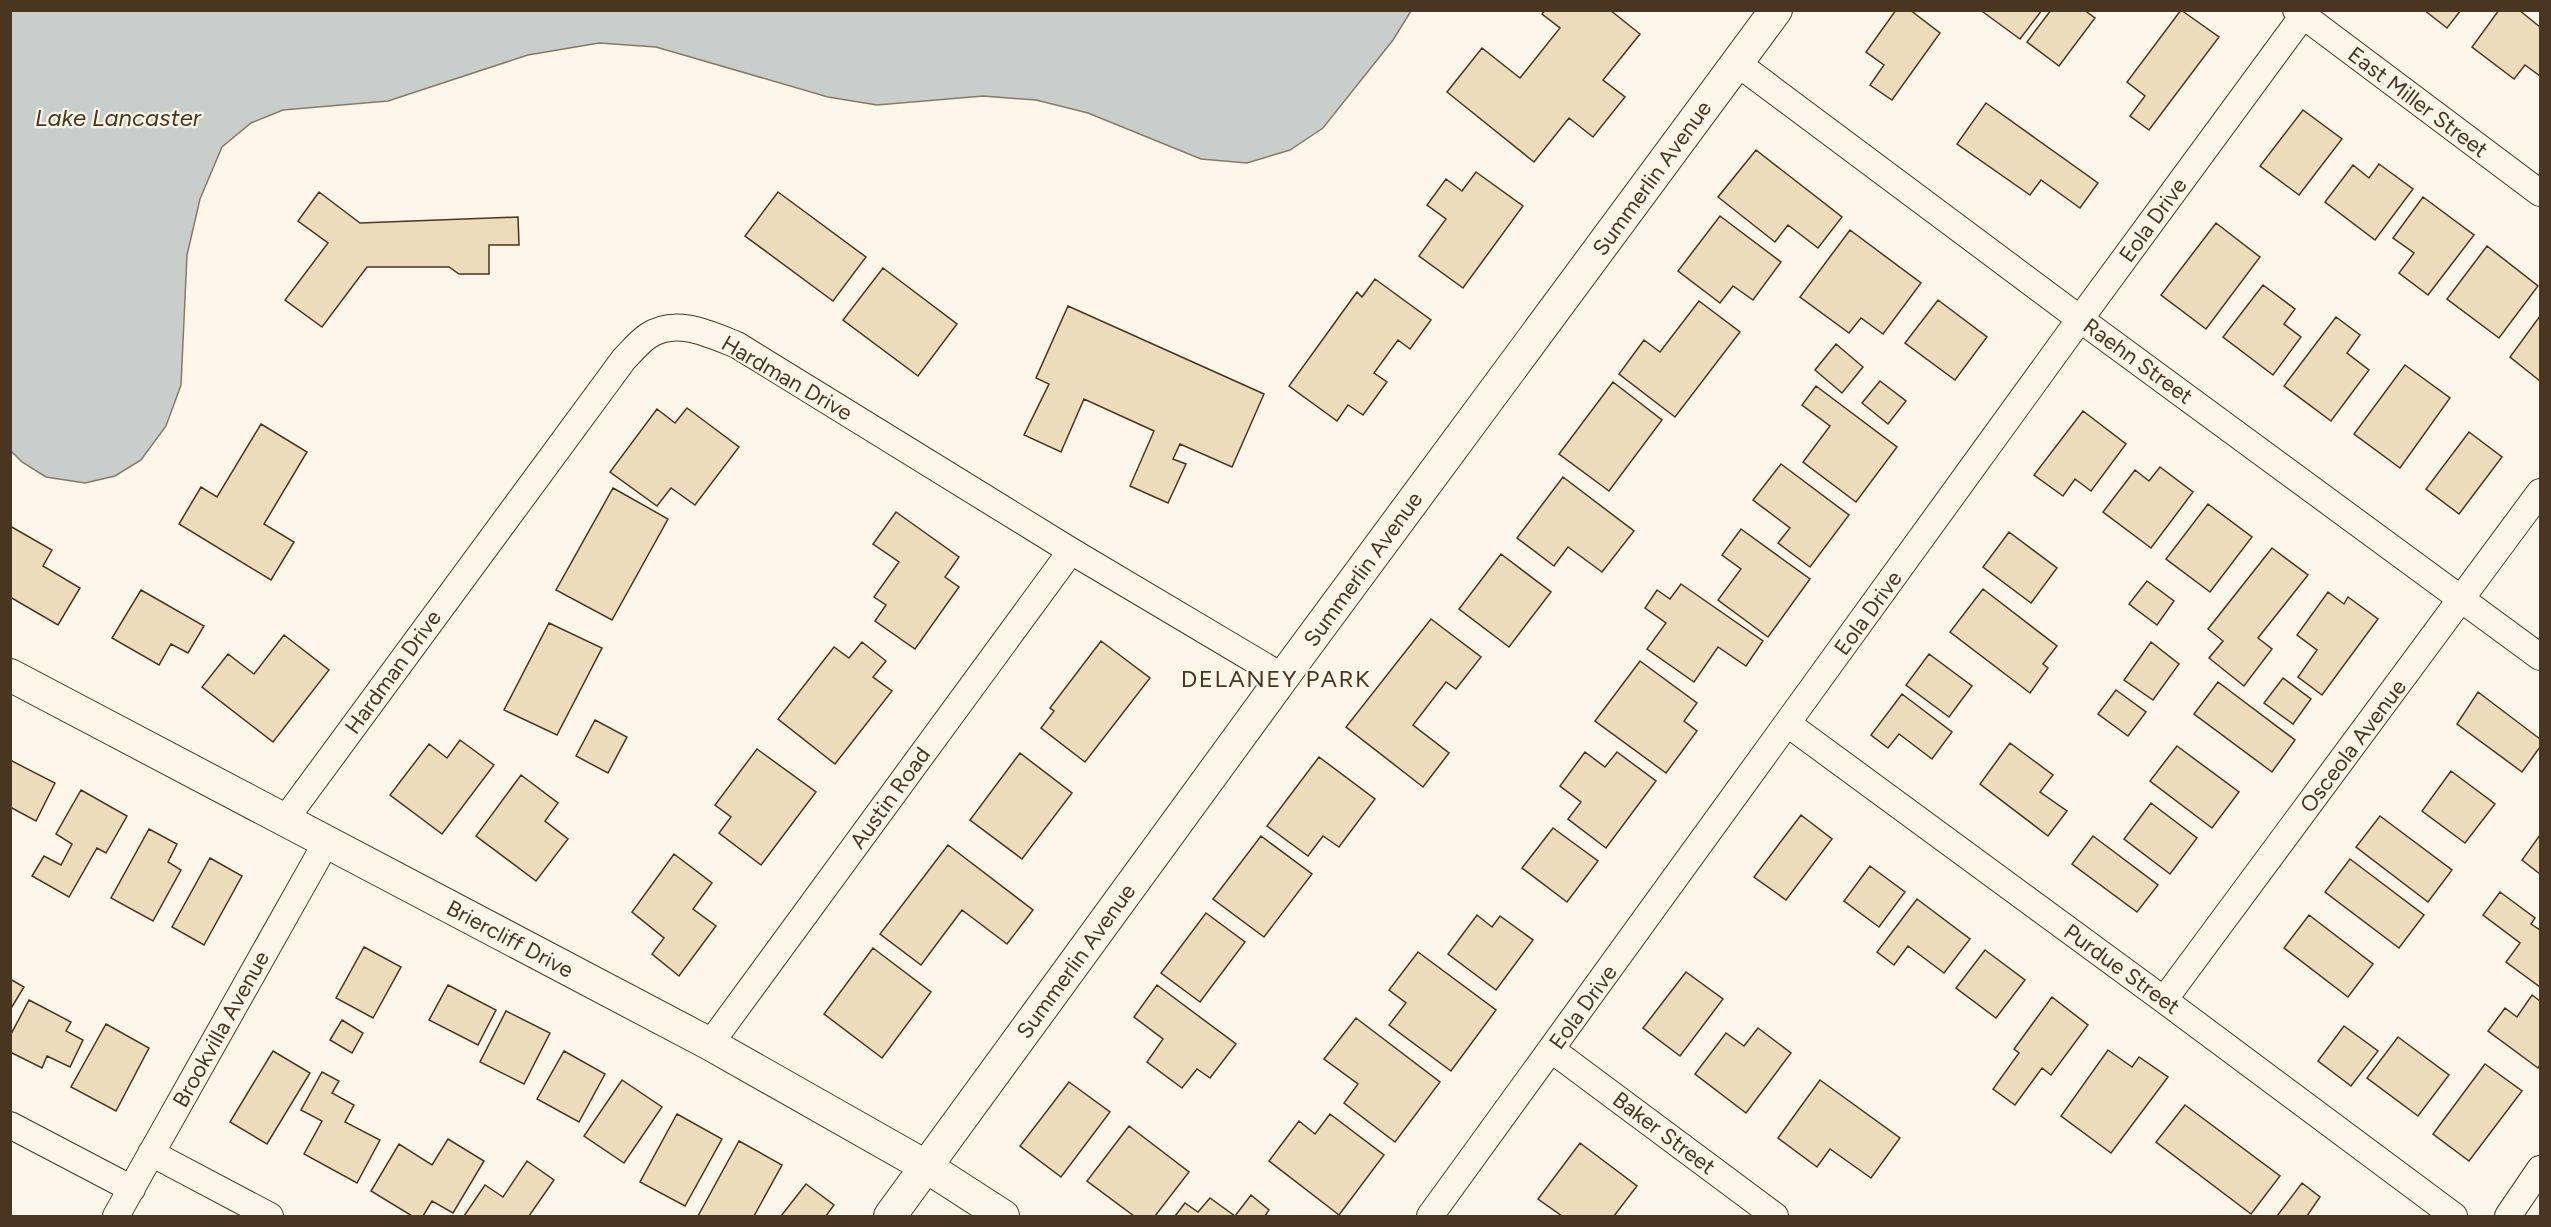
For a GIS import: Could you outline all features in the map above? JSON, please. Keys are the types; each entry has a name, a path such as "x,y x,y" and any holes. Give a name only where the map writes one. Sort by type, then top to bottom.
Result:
{"street":[{"name":"Summerlin Avenue","path":"890,1216 1283,677 1776,10"},
{"name":"East Miller Street","path":"2302,12 2541,193"},
{"name":"Eola Drive","path":"1430,1216 2302,12"},
{"name":"Raehn Street","path":"1737,63 2080,319 2541,657"},
{"name":"Hardman Drive","path":"284,821 624,359 647,336 669,326 703,331 737,345 1071,551 1283,677"},
{"name":"Osceola Avenue","path":"2164,1000 2541,492"},
{"name":"Austin Road","path":"710,1044 1071,551"},
{"name":"Briercliff Drive","path":"10,675 710,1044 927,1167 1003,1216"},
{"name":"Purdue Street","path":"1788,724 2454,1216"},
{"name":"Brookvilla Avenue","path":"116,1216 326,843"},
{"name":"Baker Street","path":"1552,1050 1775,1216"},
{"path":"10,1125 132,1189"},
{"path":"151,1153 270,1216"},
{"path":"2508,1216 2541,1170"}],"water":[{"name":"Lake Lancaster","path":"10,11 1411,11 1393,40 1323,128 1290,150 1247,163 1201,159 1088,113 1036,100 983,96 877,105 828,97 656,47 599,43 528,55 388,101 283,110 251,123 222,147 200,199 187,255 181,385 166,426 141,460 115,476 85,483 46,477 22,462 11,451"}],"building":[{"path":"1545,10 1610,10 1640,34 1603,80 1625,97 1593,137 1569,118 1534,162 1447,92 1482,48 1520,78 1560,28 1542,14"},
{"path":"1896,10 1910,10 1940,33 1892,100 1870,85 1884,65 1866,52"},
{"path":"1985,10 2042,10 2020,39 1983,12"},
{"path":"2051,10 2084,10 2095,18 2059,66 2027,42"},
{"path":"2181,10 2219,37 2149,130 2130,116 2145,96 2127,82"},
{"path":"2424,10 2461,10 2447,28"},
{"path":"2499,10 2519,10 2540,27 2540,76 2525,65 2514,79 2472,47"},
{"path":"1986,103 2098,183 2080,208 2041,180 2030,195 1957,144"},
{"path":"2303,110 2342,139 2299,195 2260,166"},
{"path":"1756,150 1842,217 1818,248 1788,225 1775,242 1718,197"},
{"path":"2379,164 2413,189 2375,240 2325,202 2353,165 2369,178"},
{"path":"1476,172 1523,206 1463,288 1419,256 1446,219 1427,205 1446,179 1462,191"},
{"path":"319,192 360,223 518,217 519,245 489,245 489,274 459,274 449,267 367,267 322,327 285,300 328,243 298,221"},
{"path":"778,192 866,257 833,301 745,236"},
{"path":"2423,197 2474,235 2428,295 2399,273 2414,253 2393,238"},
{"path":"1720,216 1781,262 1753,300 1733,286 1720,303 1678,271"},
{"path":"2216,223 2260,257 2206,329 2161,295"},
{"path":"1850,230 1921,283 1883,334 1861,318 1849,333 1800,297"},
{"path":"2487,246 2538,286 2499,338 2447,299"},
{"path":"883,268 957,324 918,376 843,320"},
{"path":"1375,279 1431,320 1410,349 1398,340 1374,373 1387,382 1363,415 1348,405 1337,421 1289,386 1357,292 1362,297"},
{"path":"2263,285 2295,309 2284,324 2301,337 2273,375 2223,337"},
{"path":"1938,300 1987,337 1955,380 1905,343"},
{"path":"1699,301 1740,332 1675,417 1619,374 1644,340 1660,352"},
{"path":"1068,306 1264,394 1232,467 1180,444 1173,459 1186,464 1168,503 1130,486 1154,431 1084,399 1061,452 1024,435 1049,384 1036,378"},
{"path":"2540,316 2540,381 2510,357"},
{"path":"2336,317 2360,335 2347,353 2369,370 2331,421 2284,386"},
{"path":"1836,344 1863,367 1842,393 1815,370"},
{"path":"2405,365 2450,398 2400,468 2354,434"},
{"path":"1880,381 1906,401 1888,424 1862,403"},
{"path":"1613,382 1662,420 1609,491 1559,454"},
{"path":"1816,386 1897,447 1856,502 1803,462 1830,426 1802,405"},
{"path":"687,408 739,447 695,505 671,488 657,506 610,472 657,409 675,423"},
{"path":"2083,411 2126,444 2091,491 2075,479 2063,496 2034,475"},
{"path":"261,424 307,452 264,524 294,542 271,580 179,524 201,487 217,497"},
{"path":"2469,432 2502,457 2459,514 2426,489"},
{"path":"1781,464 1849,515 1810,567 1778,543 1790,528 1753,500"},
{"path":"2160,467 2193,492 2151,548 2103,512 2135,470 2149,481"},
{"path":"1563,477 1634,531 1602,572 1568,547 1554,566 1517,538"},
{"path":"613,488 668,519 612,620 556,590"},
{"path":"2208,504 2252,537 2210,592 2166,559"},
{"path":"896,512 959,557 945,577 959,587 915,649 875,621 886,605 874,597 899,562 873,544"},
{"path":"10,526 52,550 43,566 80,588 58,625 10,597"},
{"path":"1741,529 1810,579 1768,637 1718,600 1741,569 1722,555"},
{"path":"2009,532 2057,568 2031,603 1983,567"},
{"path":"2272,548 2308,575 2258,638 2272,649 2244,686 2209,658 2223,641 2208,629"},
{"path":"1501,554 1551,592 1509,647 1459,609"},
{"path":"2147,581 2174,601 2157,625 2129,604"},
{"path":"1681,584 1763,641 1746,666 1718,647 1694,682 1647,649 1666,623 1645,608 1657,590 1670,599"},
{"path":"1983,589 2057,646 2043,664 2048,668 2030,693 1950,632"},
{"path":"141,590 204,626 188,653 171,644 159,665 112,638"},
{"path":"2328,592 2344,604 2348,597 2378,619 2322,695 2298,677 2317,650 2297,635"},
{"path":"1431,619 1481,657 1456,689 1446,682 1413,725 1449,753 1423,787 1346,727"},
{"path":"549,623 602,648 557,735 504,710"},
{"path":"284,635 329,670 273,742 202,687 228,654 254,674"},
{"path":"1101,641 1150,678 1085,762 1041,728 1054,711 1050,708"},
{"path":"862,642 886,661 873,677 892,691 835,764 778,719 834,647 849,658"},
{"path":"2151,642 2179,664 2153,700 2124,680"},
{"path":"1929,654 1972,686 1949,717 1906,685"},
{"path":"1640,661 1697,703 1684,721 1697,731 1666,773 1595,721"},
{"path":"2283,678 2311,699 2293,724 2264,703"},
{"path":"2218,682 2295,740 2272,772 2194,714"},
{"path":"2116,690 2146,712 2128,736 2098,714"},
{"path":"2478,692 2540,739 2540,747 2522,772 2457,724"},
{"path":"1902,694 1952,732 1932,759 1899,734 1888,748 1871,735"},
{"path":"595,720 627,737 608,773 576,756"},
{"path":"460,740 494,765 442,834 390,795 429,744 447,758"},
{"path":"2010,743 2053,775 2040,792 2067,811 2048,836 1980,784"},
{"path":"2177,746 2239,792 2212,828 2150,781"},
{"path":"757,749 816,792 761,865 719,833 731,817 715,805"},
{"path":"1585,752 1605,767 1617,752 1656,781 1606,848 1568,819 1581,802 1560,786"},
{"path":"1020,753 1072,793 1022,859 970,820"},
{"path":"1319,757 1375,799 1339,847 1323,836 1308,856 1267,826"},
{"path":"10,760 55,783 36,821 10,807"},
{"path":"2451,771 2495,804 2465,843 2422,811"},
{"path":"521,775 558,803 545,821 568,839 536,881 476,836"},
{"path":"81,790 127,816 106,853 97,848 69,897 32,876 44,856 61,865 72,844 56,834"},
{"path":"2151,803 2197,838 2170,874 2124,839"},
{"path":"1801,815 1832,839 1786,900 1754,877"},
{"path":"2380,816 2452,870 2428,902 2356,847"},
{"path":"1553,828 1598,861 1567,902 1522,868"},
{"path":"149,829 177,844 168,862 181,870 153,921 111,898"},
{"path":"2540,835 2540,874 2522,860"},
{"path":"1261,836 1312,874 1264,937 1213,899"},
{"path":"2093,836 2158,885 2137,912 2072,864"},
{"path":"948,845 1033,910 1007,944 962,910 921,965 880,934"},
{"path":"674,854 712,883 693,909 716,926 679,976 652,954 664,938 632,912"},
{"path":"210,858 242,876 204,945 172,927"},
{"path":"2350,859 2424,915 2399,948 2325,892"},
{"path":"1870,866 1905,892 1879,927 1844,901"},
{"path":"2500,892 2535,918 2531,924 2540,930 2540,987 2506,962 2520,943 2483,915"},
{"path":"1917,899 1970,939 1944,973 1908,946 1894,965 1877,952"},
{"path":"1206,913 1245,942 1200,1002 1161,973"},
{"path":"1477,915 1492,927 1500,916 1533,940 1496,990 1448,954"},
{"path":"2309,915 2373,964 2348,997 2284,948"},
{"path":"364,947 401,967 373,1018 336,998"},
{"path":"873,948 931,992 882,1058 824,1014"},
{"path":"1985,950 2025,980 1996,1018 1956,988"},
{"path":"1418,952 1496,1010 1451,1071 1389,1025 1406,1003 1389,990"},
{"path":"1686,972 1723,999 1680,1056 1643,1028"},
{"path":"10,979 24,987 10,1010"},
{"path":"448,985 496,1010 478,1045 429,1020"},
{"path":"1157,985 1236,1044 1210,1078 1197,1069 1182,1088 1147,1062 1163,1039 1134,1017"},
{"path":"2532,995 2540,1001 2540,1065 2538,1068 2488,1031 2505,1008 2517,1017"},
{"path":"2052,997 2088,1025 2051,1075 2042,1068 2015,1105 1993,1089 2019,1053 2014,1049"},
{"path":"29,1000 71,1022 66,1031 83,1040 70,1067 47,1056 42,1068 10,1052 10,1036"},
{"path":"506,1011 550,1033 524,1084 480,1062"},
{"path":"1356,1018 1440,1082 1395,1142 1344,1103 1358,1084 1324,1059"},
{"path":"342,1020 363,1033 352,1053 330,1040"},
{"path":"106,1024 149,1048 116,1111 71,1087"},
{"path":"2344,1026 2378,1051 2351,1086 2318,1061"},
{"path":"1758,1028 1791,1053 1746,1113 1695,1074 1726,1033 1744,1046"},
{"path":"2398,1037 2449,1075 2418,1116 2367,1078"},
{"path":"2108,1050 2132,1067 2139,1057 2168,1077 2111,1153 2061,1116"},
{"path":"273,1051 310,1073 267,1144 230,1122"},
{"path":"564,1051 605,1074 579,1122 537,1099"},
{"path":"2485,1064 2522,1091 2469,1161 2433,1134"},
{"path":"322,1072 339,1081 332,1093 354,1105 345,1122 380,1140 357,1183 304,1154 322,1121 301,1110"},
{"path":"622,1080 662,1107 624,1163 584,1136"},
{"path":"1820,1080 1900,1138 1871,1178 1830,1149 1817,1167 1778,1138"},
{"path":"1069,1082 1110,1112 1061,1177 1020,1146"},
{"path":"2185,1105 2280,1176 2251,1214 2156,1142"},
{"path":"677,1114 722,1139 685,1206 640,1182"},
{"path":"1330,1114 1384,1155 1339,1215 1269,1161 1299,1121 1315,1134"},
{"path":"1129,1126 1189,1172 1155,1216 1134,1216 1087,1181"},
{"path":"448,1139 484,1161 453,1213 432,1201 423,1216 412,1216 371,1191 399,1144 432,1165"},
{"path":"739,1141 782,1165 754,1216 698,1216"},
{"path":"1580,1143 1637,1186 1614,1216 1562,1216 1538,1199"},
{"path":"527,1161 554,1180 529,1216 464,1216 485,1185 503,1197"},
{"path":"2302,1183 2320,1197 2307,1216 2277,1216"},
{"path":"806,1184 834,1205 826,1216 781,1216"},
{"path":"1251,1195 1269,1210 1265,1216 1235,1216"},
{"path":"1210,1198 1235,1216 1175,1216 1185,1203 1198,1212"}],"district":[{"name":"DELANEY PARK","path":"1276,678"}]}
